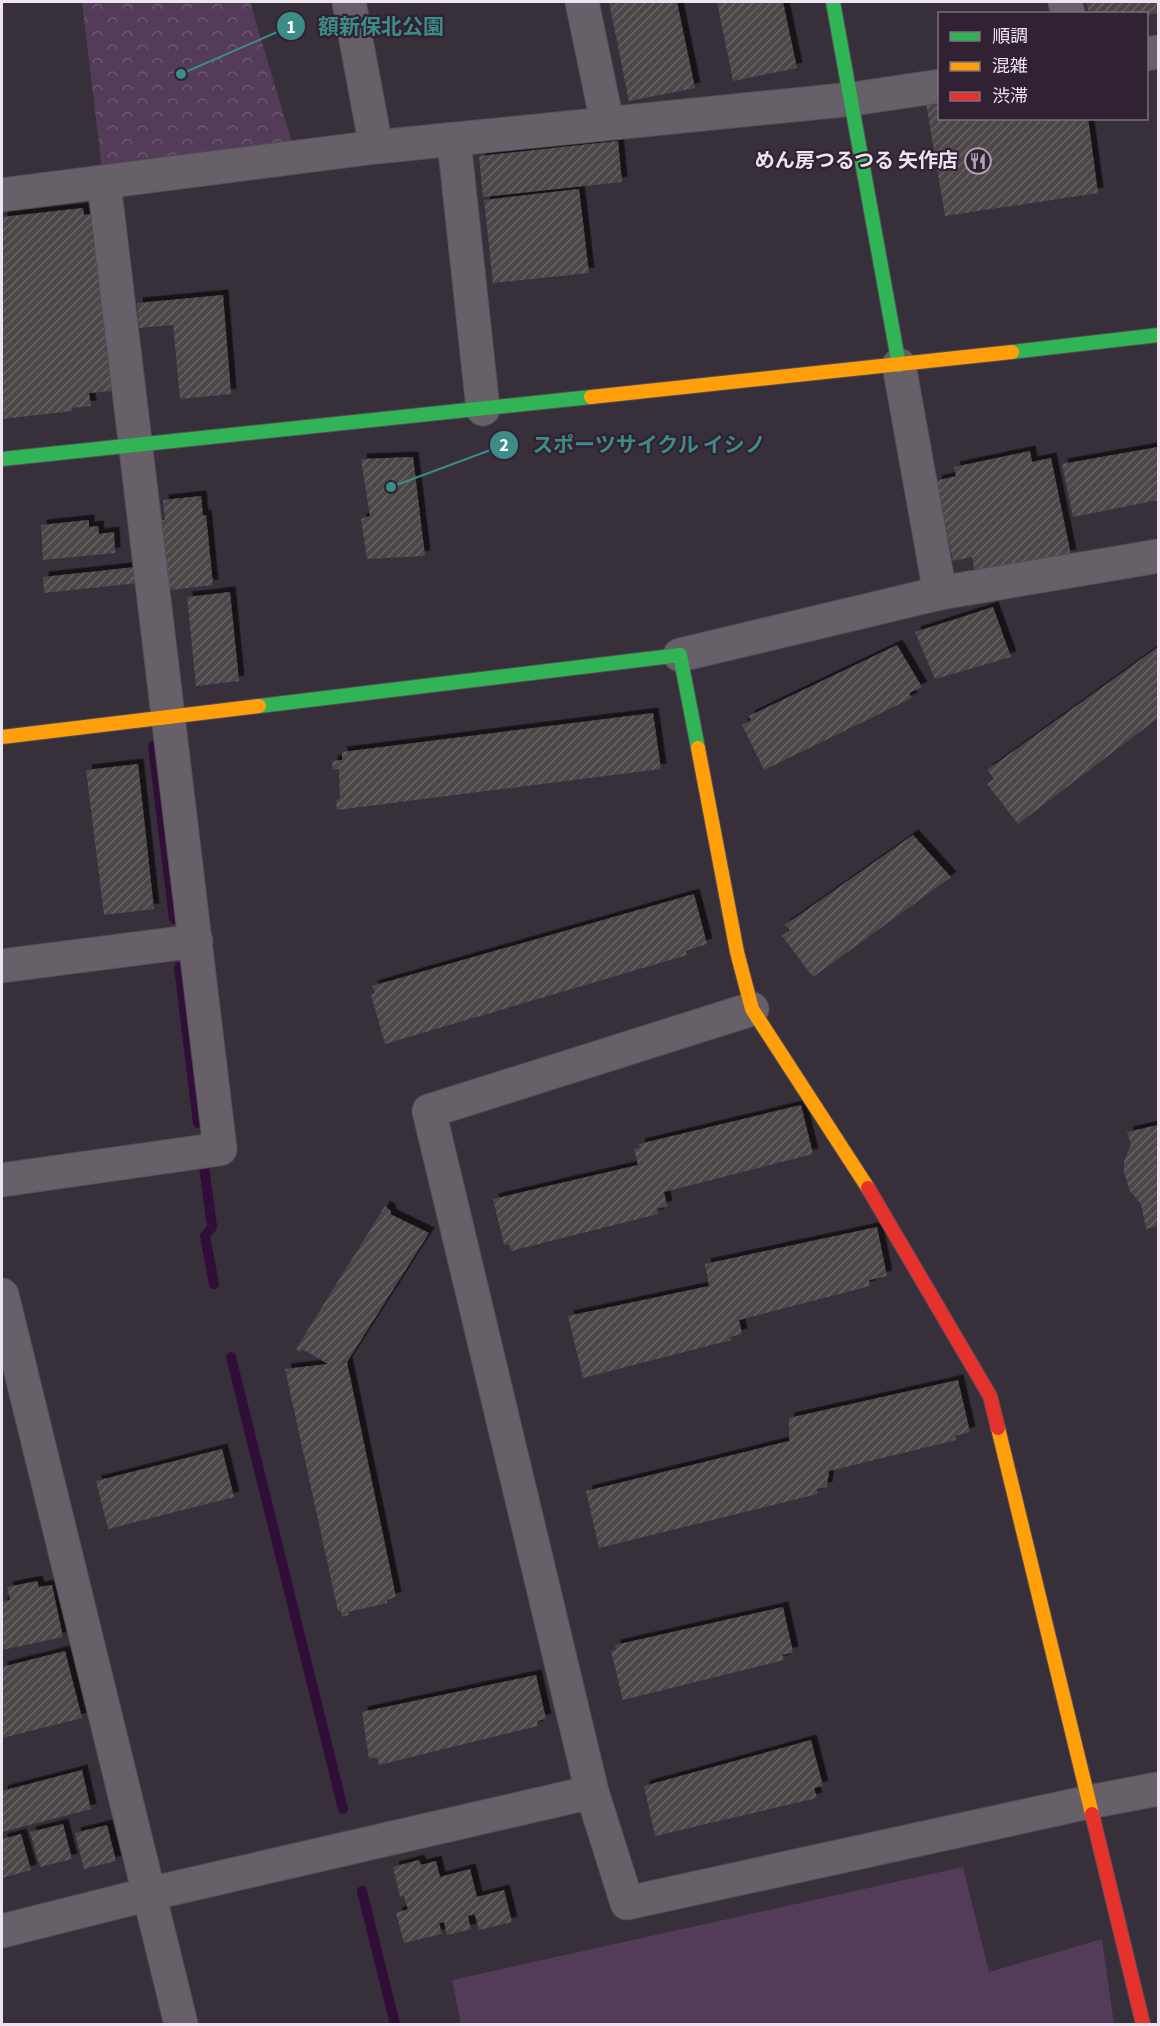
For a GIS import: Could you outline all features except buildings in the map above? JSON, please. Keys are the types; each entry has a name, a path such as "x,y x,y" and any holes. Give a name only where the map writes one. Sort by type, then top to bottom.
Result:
{"street":[{"path":"349,2 376,147"},
{"path":"582,2 607,122"},
{"path":"833,2 853,99 940,593"},
{"path":"2,195 376,147 454,141 607,122 853,99 938,86"},
{"path":"454,141 483,409"},
{"path":"2,1180 220,1149 104,183"},
{"path":"2,459 899,365 1158,335"},
{"path":"2,737 167,715 680,655 940,593 1158,556"},
{"path":"680,655 737,952 752,1009 876,1202 990,1396 1143,2025"},
{"path":"2,966 196,941"},
{"path":"752,1009 429,1111 592,1792 627,1903 1158,1789"},
{"path":"2,1295 181,2025"},
{"path":"2,1930 592,1792"}],"green space":[{"path":"82,2 250,2 293,146 102,169"},
{"path":"963,1867 989,1972 1102,1939 1114,2024 461,2024 452,1980"}],"waterway":[{"path":"153,746 174,919"},
{"path":"179,967 198,1123"},
{"path":"204,1166 212,1227 205,1236 214,1284"},
{"path":"231,1357 343,1809"},
{"path":"362,1891 395,2024"}],"traffic: fast":[{"path":"833,2 899,365"},
{"path":"1012,352 1158,335"},
{"path":"2,459 591,397"},
{"path":"259,706 680,655 698,748"}],"traffic: slow":[{"path":"591,397 1012,352"},
{"path":"2,737 259,706"},
{"path":"698,748 737,952 752,1009 868,1188"},
{"path":"998,1428 1092,1814"}],"traffic: jam":[{"path":"868,1188 990,1396 998,1428"},
{"path":"1092,1814 1143,2024"}],"place":[{"name":"額新保北公園","path":"181,74"},
{"name":"めん房つるつる 矢作店","path":"978,161"},
{"name":"スポーツサイクル イシノ","path":"391,487"}]}
